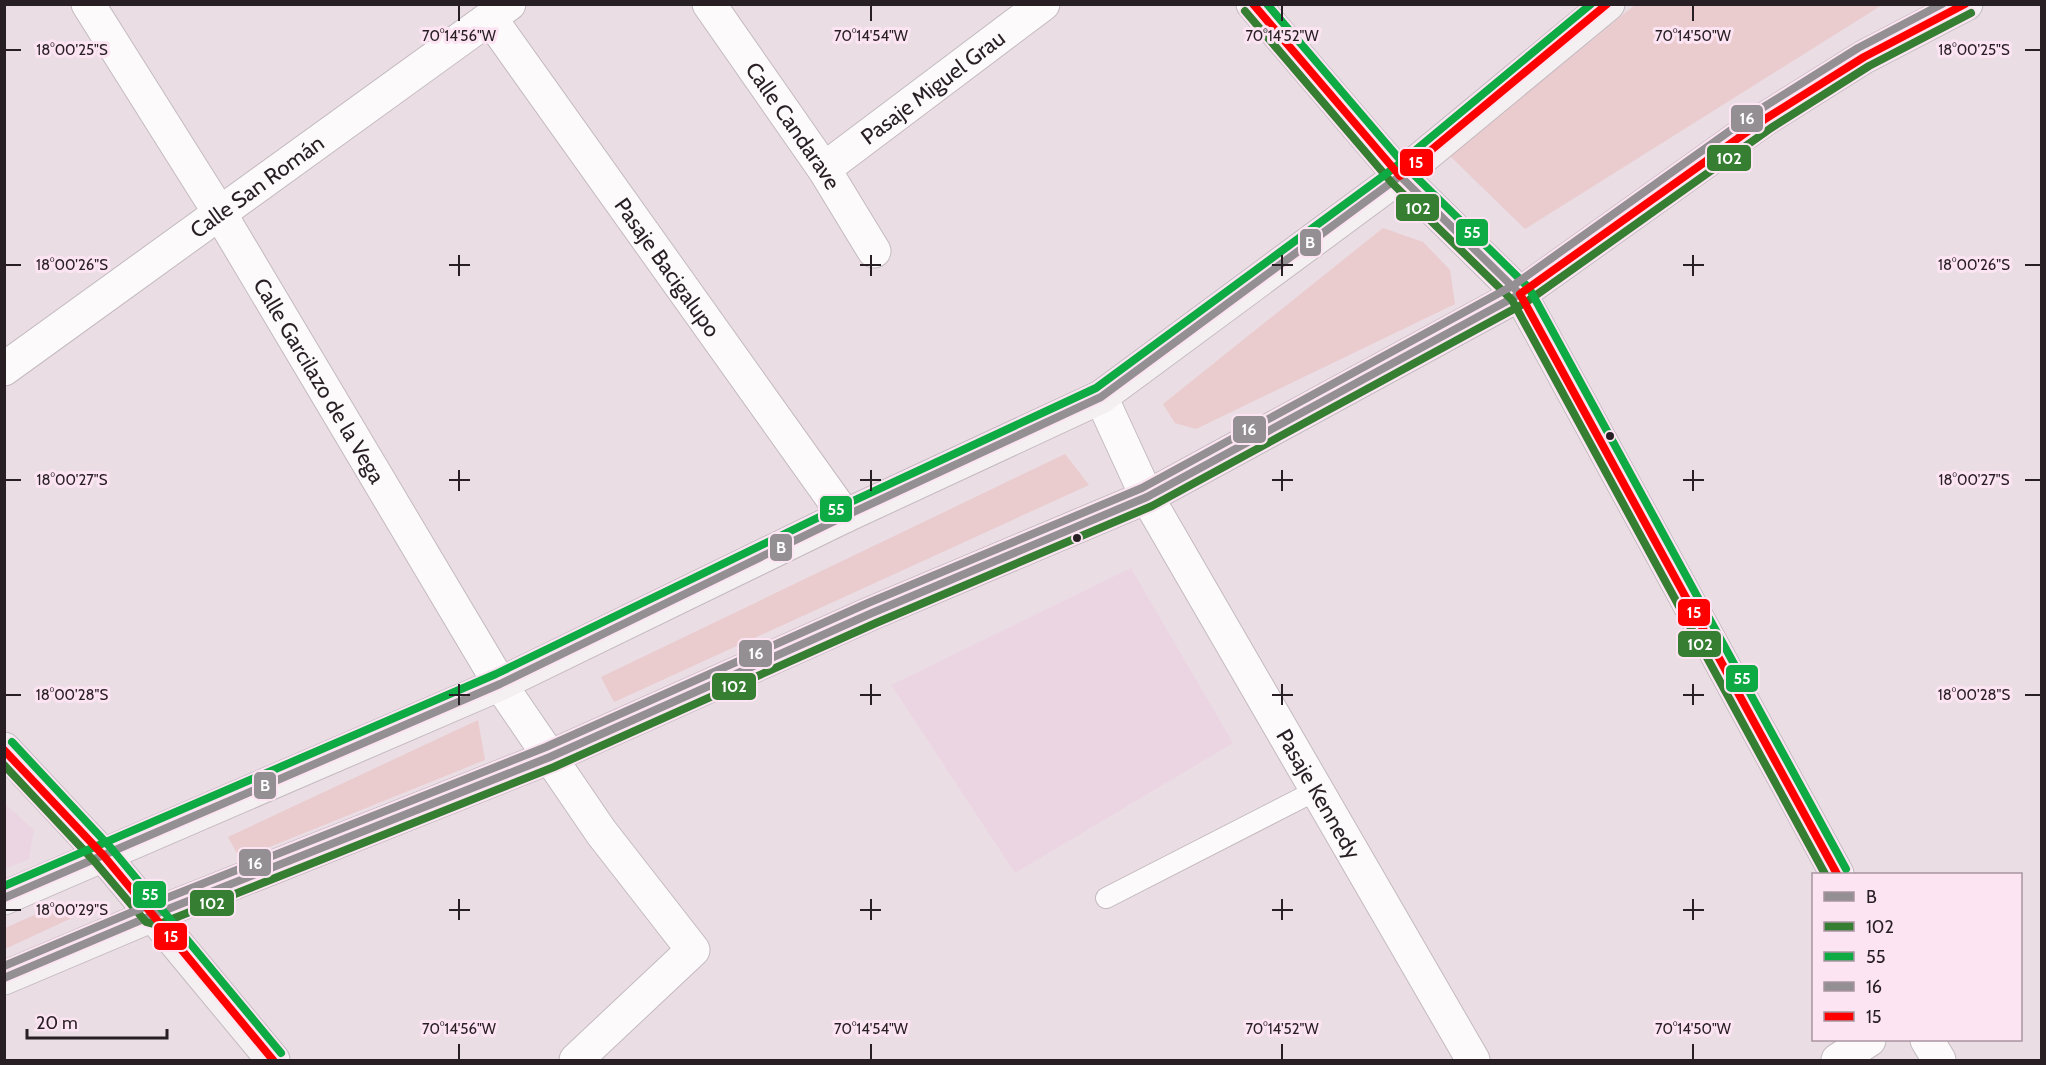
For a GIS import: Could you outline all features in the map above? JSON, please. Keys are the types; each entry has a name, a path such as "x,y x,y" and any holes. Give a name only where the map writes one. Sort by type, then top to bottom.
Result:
{"main road":[{"path":"4,898 500,684 845,516 1101,397 1400,176 1608,4"},
{"path":"4,978 153,915 550,757 872,613 1147,497 1520,294 1765,119 1864,57 1966,4"},
{"path":"4,749 103,855 273,1060"}],"street":[{"name":"Calle Garcilazo de la Vega","path":"88,4 219,212 500,684 601,832 693,950 576,1060"},
{"name":"Calle Candarave","path":"709,4 824,169 874,251"},
{"name":"Pasaje Miguel Grau","path":"824,169 1043,4"},
{"path":"1253,4 1400,176 1520,294 1836,873"},
{"name":"Calle San Román","path":"4,369 500,11"},
{"name":"Pasaje Bacigalupo","path":"500,11 845,516"},
{"name":"Pasaje Kennedy","path":"1101,397 1147,497 1473,1060"},
{"path":"1838,1060 1867,1041"},
{"path":"1928,1041 1939,1060"}],"lane":[{"path":"1106,898 1317,790"}],"shaded area":[{"path":"1635,5 1882,5 1525,229 1450,156"},
{"path":"1383,228 1423,242 1450,270 1455,304 1196,429 1175,423 1163,404"},
{"path":"1065,454 1089,485 614,702 601,677"},
{"path":"1131,568 1233,743 1015,873 891,685"},
{"path":"478,720 485,760 240,859 228,837"},
{"path":"4,803 34,830 29,859 5,869"},
{"path":"64,902 78,915 5,949 5,928"}],"transit line":[{"name":"15","path":"1253,4 1400,176 1607,4"},
{"name":"55","path":"1267,4 1408,169 1529,288 1846,869"},
{"name":"55","path":"4,886 496,674 840,507 1096,388 1394,168 1591,4"},
{"name":"16","path":"4,966 149,905 546,747 868,603 1142,488 1514,285 1759,110 1858,48 1942,4"},
{"name":"15","path":"1836,873 1520,294 1765,119 1864,57 1965,4"},
{"name":"102","path":"1245,11 1392,183 1512,300 1824,873"},
{"name":"102","path":"4,765 95,862 146,922 157,925 554,767 876,623 1152,506 1525,303 1771,128 1869,66 1971,13"},
{"name":"B","path":"4,898 500,684 845,516 1101,397 1400,176 1520,294 1147,497 872,613 550,757 153,915 4,978"},
{"name":"55","path":"12,742 111,848 281,1053"},
{"name":"15","path":"4,750 103,855 273,1060"}]}
